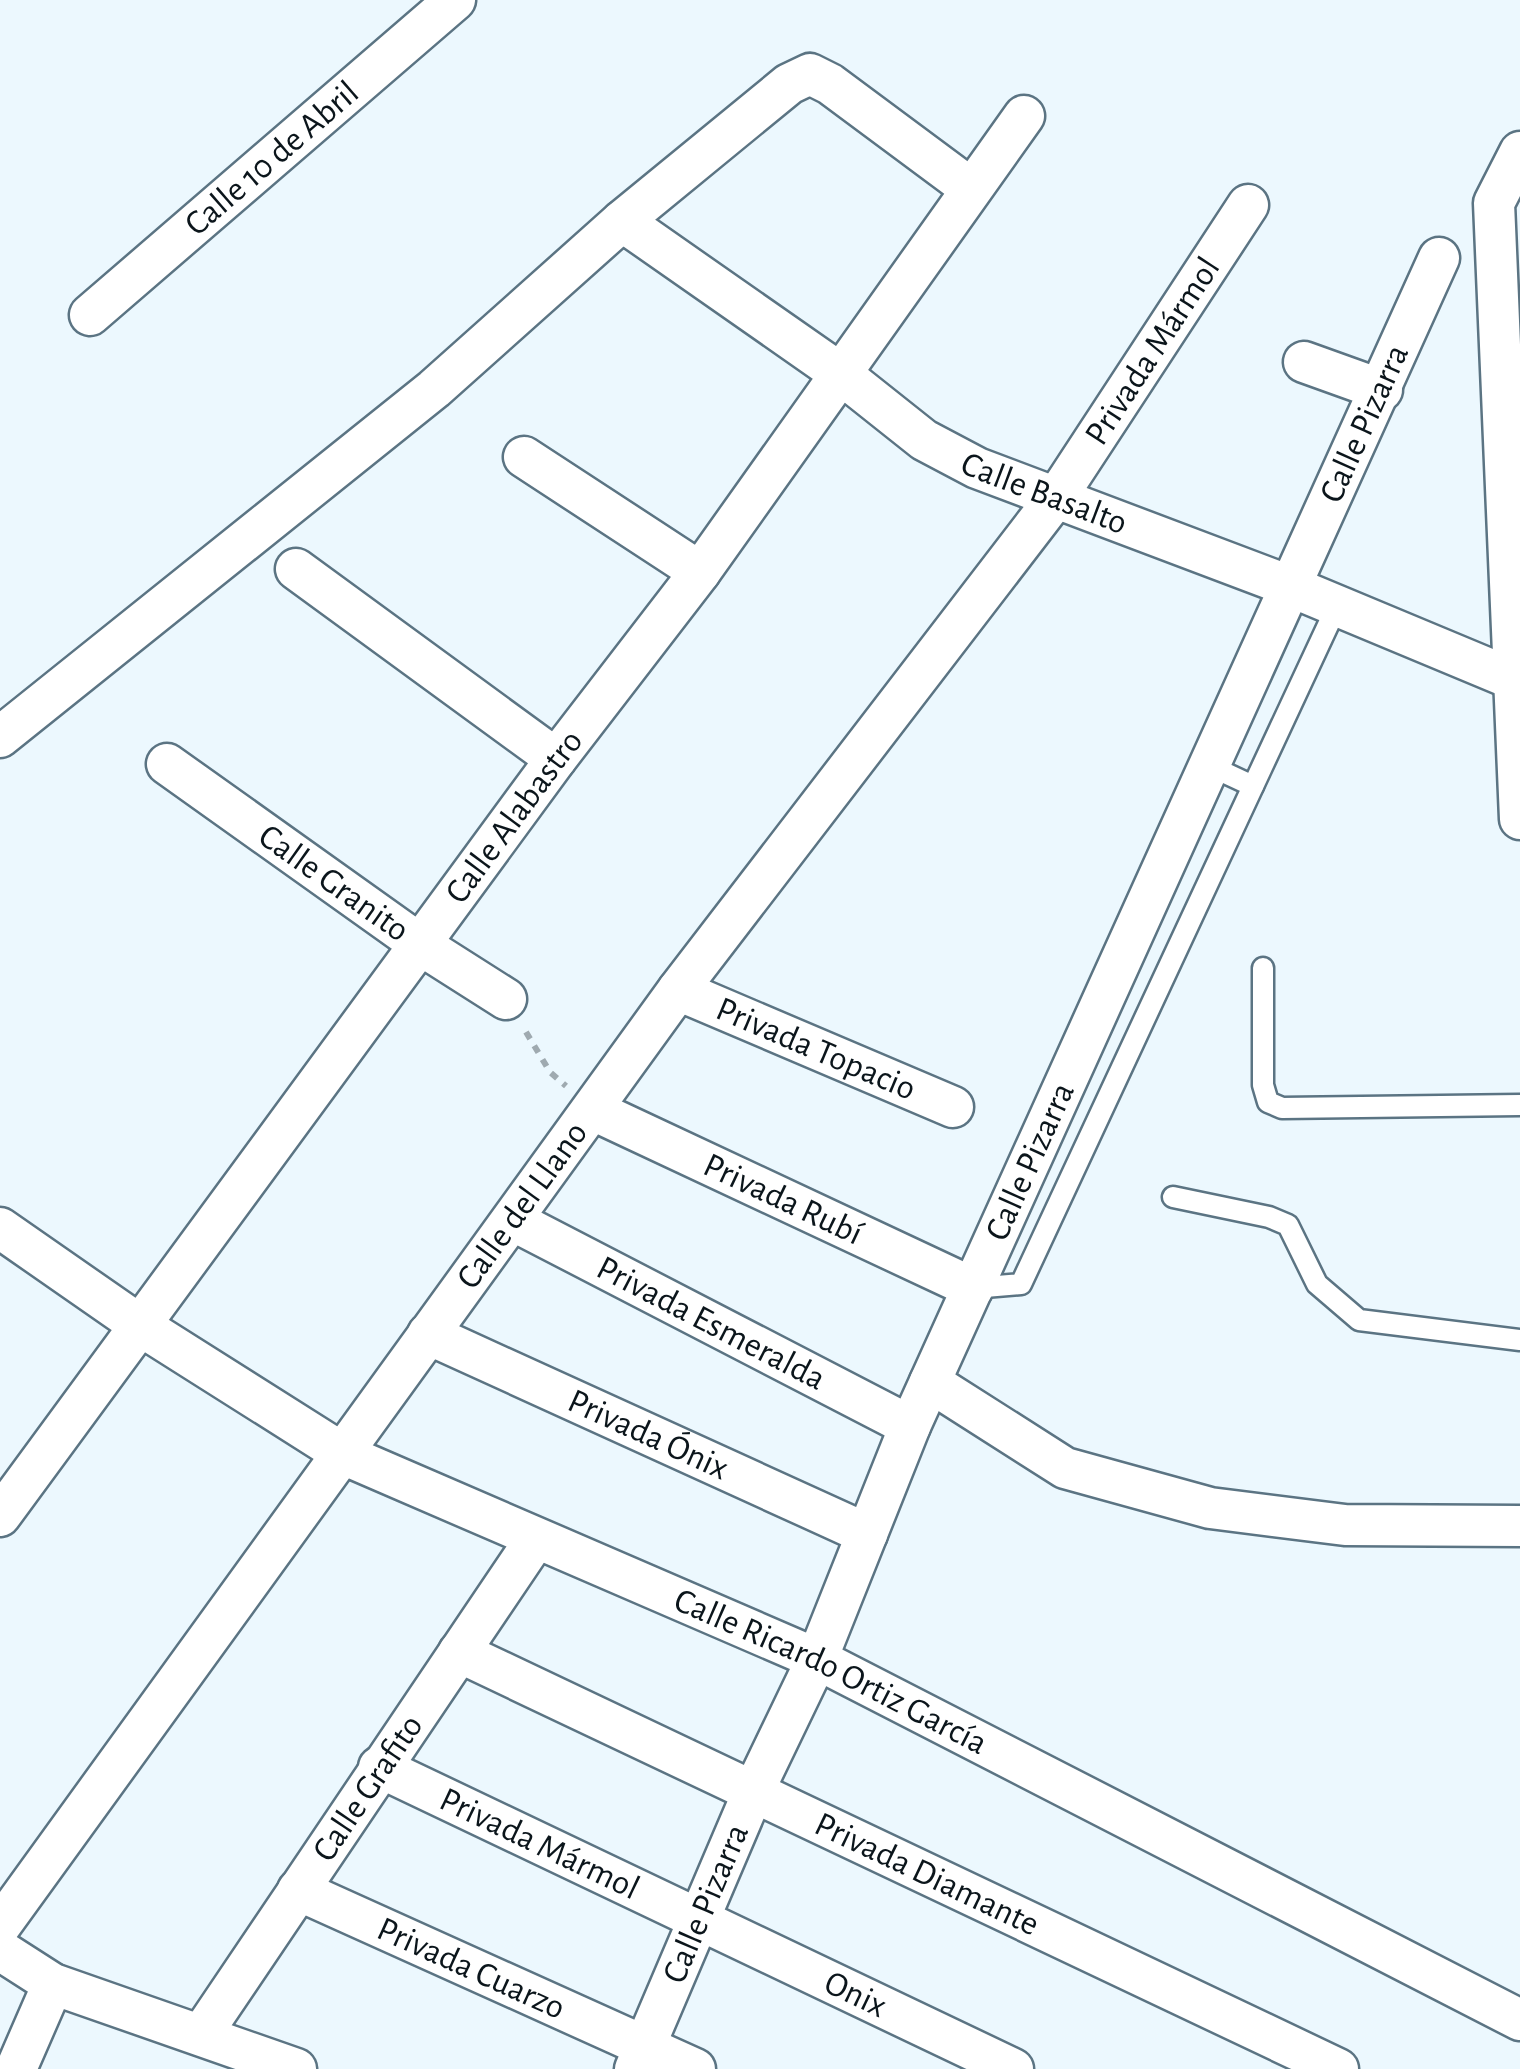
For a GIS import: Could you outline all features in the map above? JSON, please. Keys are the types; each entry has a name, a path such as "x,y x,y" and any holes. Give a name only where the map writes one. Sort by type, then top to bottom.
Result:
{"street":[{"name":"Calle 10 de Abril","path":"90,315 455,0"},
{"path":"0,736 434,389 622,222 789,84 810,74 830,84 970,188"},
{"name":"Calle Alabastro","path":"0,1516 556,760 700,572 1024,116"},
{"path":"1520,152 1494,203 1520,819"},
{"name":"Privada Mármol","path":"1058,495 1248,205"},
{"name":"Calle Basalto","path":"622,222 841,374 924,440 977,468 1058,495 1517,681"},
{"name":"Calle Pizarra","path":"640,2060 754,1790 817,1659 910,1426 1439,258"},
{"path":"1304,362 1382,390"},
{"path":"524,458 700,572"},
{"name":"Calle del Llano","path":"0,1926 345,1455 678,990 1058,495"},
{"path":"296,569 556,760"},
{"name":"Calle Granito","path":"167,764 421,945 506,999"},
{"name":"Privada Topacio","path":"678,990 953,1108"},
{"name":"Privada Rubí","path":"593,1110 973,1288"},
{"name":"Privada Esmeralda","path":"514,1221 910,1426"},
{"name":"Calle Ricardo Ortiz García","path":"0,1228 141,1326 345,1455 817,1659 1520,2020"},
{"name":"Privada Ónix","path":"428,1334 867,1534"},
{"path":"930,1382 1065,1468 1210,1508 1345,1525 1520,1526"},
{"name":"Calle Grafito","path":"201,2035 535,1540"},
{"name":"Privada Diamante","path":"459,1652 1338,2069"},
{"name":"Privada Mármol","path":"379,1767 698,1921"},
{"name":"Privada Cuarzo","path":"298,1890 640,2060 695,2069"},
{"name":"Onix","path":"698,1921 1013,2069"},
{"path":"0,1950 52,1984 296,2069"},
{"path":"16,2069 52,1984"}],"lane":[{"path":"973,1288 1021,1284 1337,606"},
{"path":"1210,766 1253,786"},
{"path":"1263,968 1263,1085 1268,1102 1282,1108 1520,1104"},
{"path":"1173,1197 1269,1216 1288,1225 1317,1284 1360,1320 1520,1340"}],"path":[{"path":"506,999 550,1072 593,1110"}]}
